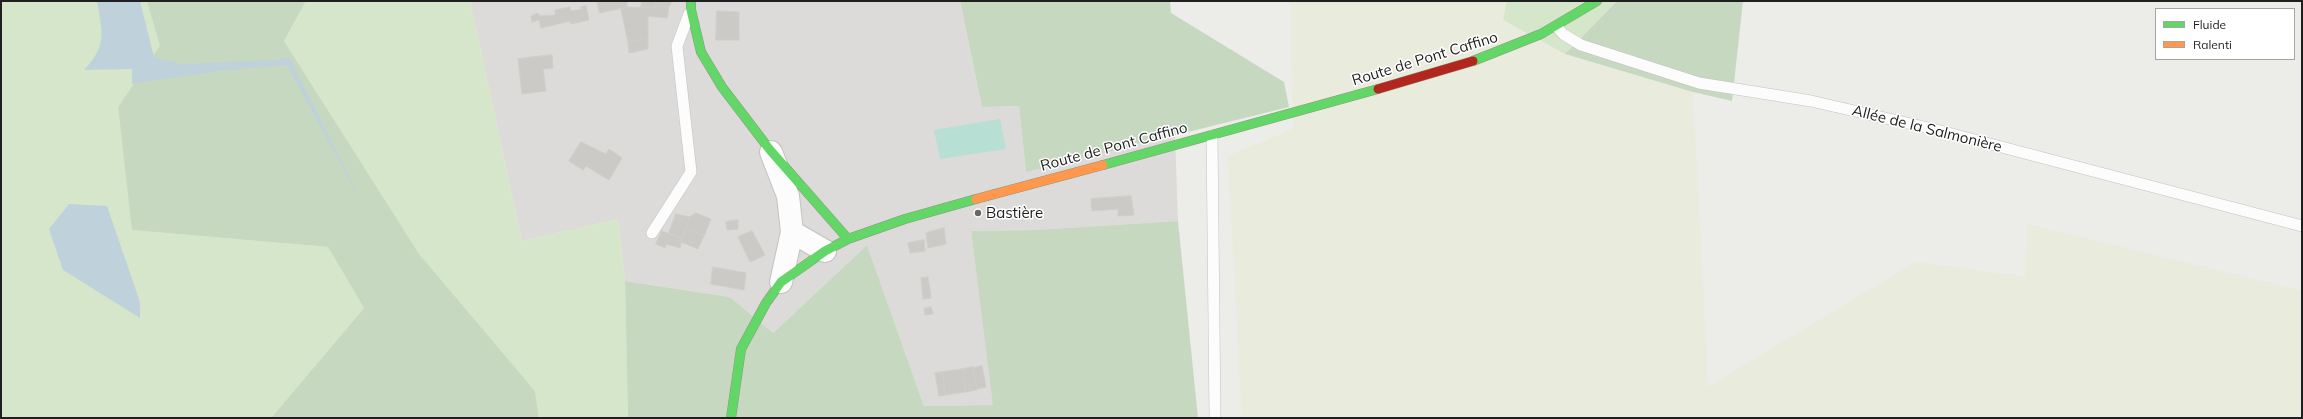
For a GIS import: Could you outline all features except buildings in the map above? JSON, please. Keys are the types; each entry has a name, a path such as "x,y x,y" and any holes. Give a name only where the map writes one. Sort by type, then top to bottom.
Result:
{"street":[{"name":"Route de Pont Caffino","path":"731,418 742,349 766,303 781,282 825,251 848,239 905,219 1212,136 1446,69 1505,49 1557,27 1597,1"},
{"path":"691,5 701,52 722,87 770,150 848,239"},
{"path":"770,150 788,196 792,232 781,282"},
{"path":"792,232 825,251"}],"lane":[{"path":"652,233 691,172 677,46 691,5"},
{"name":"Allée de la Salmonière","path":"1557,27 1563,34 1581,45 1699,83 1811,101 1933,129 2302,226"},
{"path":"1212,136 1215,418"}],"shaded area":[{"path":"470,1 960,1 982,107 1019,106 1026,171 1175,135 1178,221 1034,230 971,231 994,405 924,406 867,245 773,333 730,297 625,281 618,219 522,241"},
{"path":"1290,1 1507,1 1503,20 1565,54 1693,92 1708,387 1916,262 2025,277 2027,224 2302,291 2302,418 1242,418 1228,156 1293,129"}],"green space":[{"path":"1,1 147,1 161,46 118,107 133,230 328,247 364,308 271,418 1,418"},
{"path":"147,1 306,1 284,41 419,254 535,391 539,418 271,418 364,308 328,247 132,230 118,107 160,46"},
{"path":"306,1 470,1 522,241 618,219 625,281 628,418 539,418 535,391 419,255 284,41"},
{"path":"960,1 1170,1 1171,13 1284,82 1289,107 1026,172 1019,106 982,107"},
{"path":"1507,1 1617,1 1565,54 1503,20"},
{"path":"1617,1 1743,1 1732,101 1693,92 1565,54"},
{"path":"1000,119 1006,149 940,159 934,130"},
{"path":"1178,221 1198,418 628,418 625,281 730,297 773,333 867,245 924,406 993,405 971,231 1034,230"}],"water":[{"path":"97,1 140,1 154,57 182,64 275,60 289,57 367,213 287,65 218,71 132,84 132,69 84,70 92,61 100,45 101,30"},
{"path":"69,204 107,206 140,302 140,318 63,270 49,229"}],"traffic: fast":[{"path":"691,1 691,10 701,52 722,87 770,150 848,239"},
{"path":"1473,61 1541,34 1597,1"},
{"path":"1103,165 1378,89"},
{"path":"731,418 741,349 766,303 781,282 825,251 848,239 905,219 976,199"}],"traffic: slow":[{"path":"976,199 1103,165"}],"traffic: jam":[{"path":"1378,89 1473,61"}],"place":[{"name":"Bastière","path":"978,213"}]}
